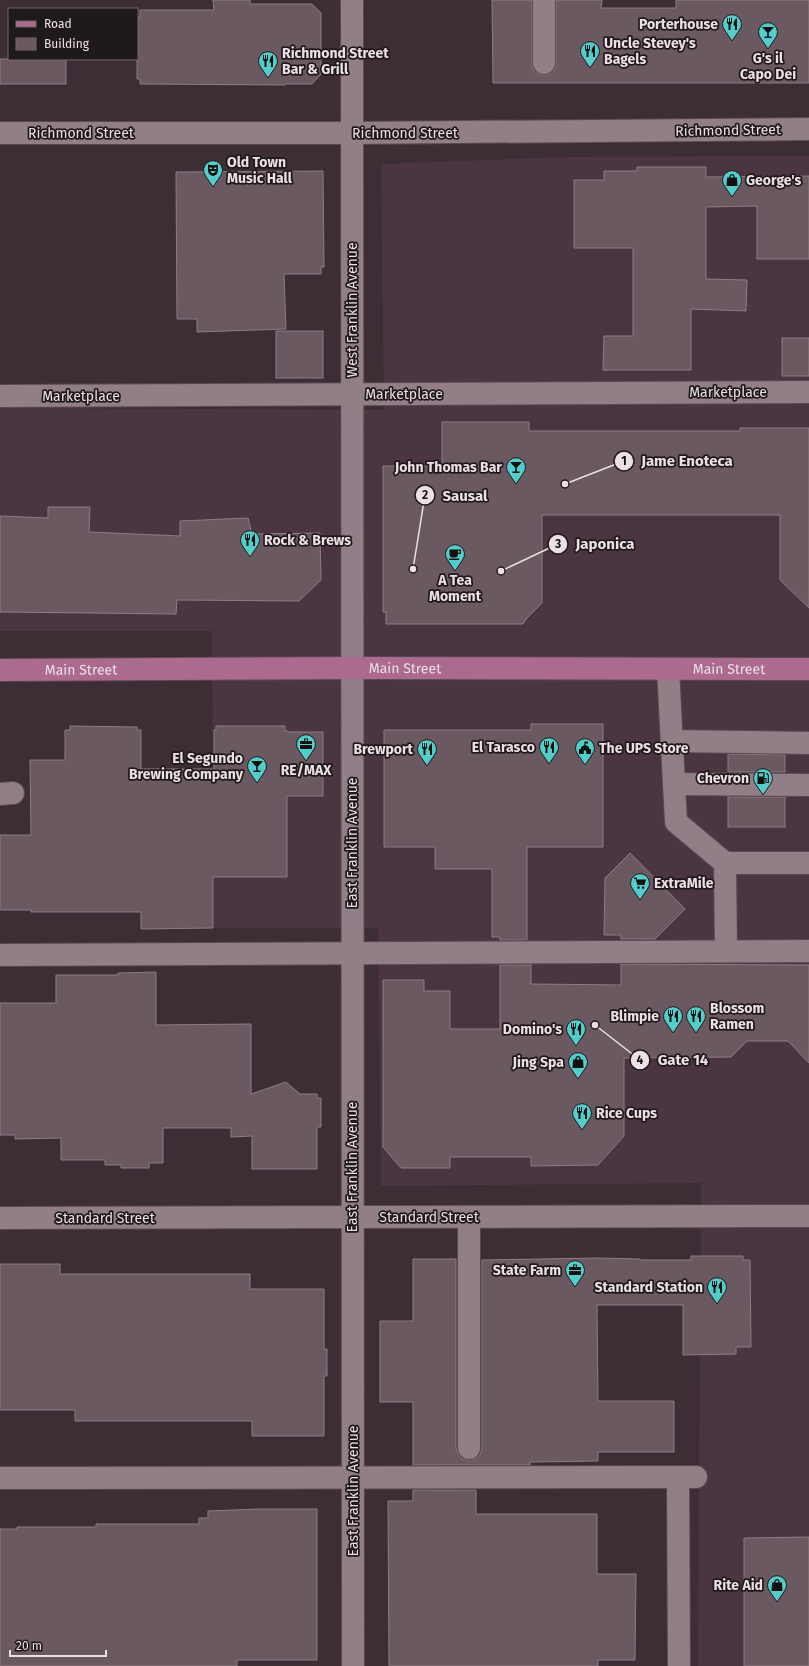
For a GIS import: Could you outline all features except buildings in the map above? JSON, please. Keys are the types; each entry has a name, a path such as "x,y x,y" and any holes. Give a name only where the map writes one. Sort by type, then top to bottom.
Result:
{"main road":[{"name":"Main Street","path":"0,670 352,668 809,669"}],"street":[{"name":"West Franklin Avenue","path":"352,0 352,668"},
{"path":"544,0 544,63"},
{"name":"Richmond Street","path":"0,133 352,133 809,129"},
{"name":"Marketplace","path":"0,396 809,392"},
{"name":"East Franklin Avenue","path":"352,668 353,1666"},
{"path":"668,669 676,822 725,863 809,862"},
{"path":"672,742 809,743"},
{"path":"674,784 809,785"},
{"path":"725,863 726,952"},
{"path":"0,955 809,951"},
{"name":"Standard Street","path":"0,1218 809,1216"},
{"path":"469,1217 469,1448"},
{"path":"0,1478 687,1477 679,1666"}],"shaded area":[{"path":"809,156 809,1666 698,1666 701,1183 381,1186 378,928 214,928 212,631 0,631 0,408 384,410 381,164 568,157"}],"place":[{"name":"Porterhouse","path":"732,41"},
{"name":"G's il Capo Dei","path":"768,49"},
{"name":"Uncle Stevey's Bagels","path":"590,68"},
{"name":"Richmond Street Bar & Grill","path":"268,78"},
{"name":"Old Town Music Hall","path":"213,187"},
{"name":"George's","path":"732,197"},
{"name":"John Thomas Bar","path":"516,484"},
{"name":"Jame Enoteca","path":"565,484"},
{"name":"Rock & Brews","path":"250,557"},
{"name":"Sausal","path":"413,569"},
{"name":"A Tea Moment","path":"455,571"},
{"name":"Japonica","path":"501,571"},
{"name":"RE/MAX","path":"306,761"},
{"name":"El Tarasco","path":"549,764"},
{"name":"The UPS Store","path":"585,765"},
{"name":"Brewport","path":"427,766"},
{"name":"El Segundo Brewing Company","path":"257,783"},
{"name":"Chevron","path":"763,795"},
{"name":"ExtraMile","path":"640,900"},
{"name":"Gate 14","path":"595,1025"},
{"name":"Blimpie","path":"673,1033"},
{"name":"Blossom Ramen","path":"696,1033"},
{"name":"Domino's","path":"576,1046"},
{"name":"Jing Spa","path":"578,1079"},
{"name":"Rice Cups","path":"582,1130"},
{"name":"State Farm","path":"575,1287"},
{"name":"Standard Station","path":"717,1304"},
{"name":"Rite Aid","path":"777,1602"}]}
